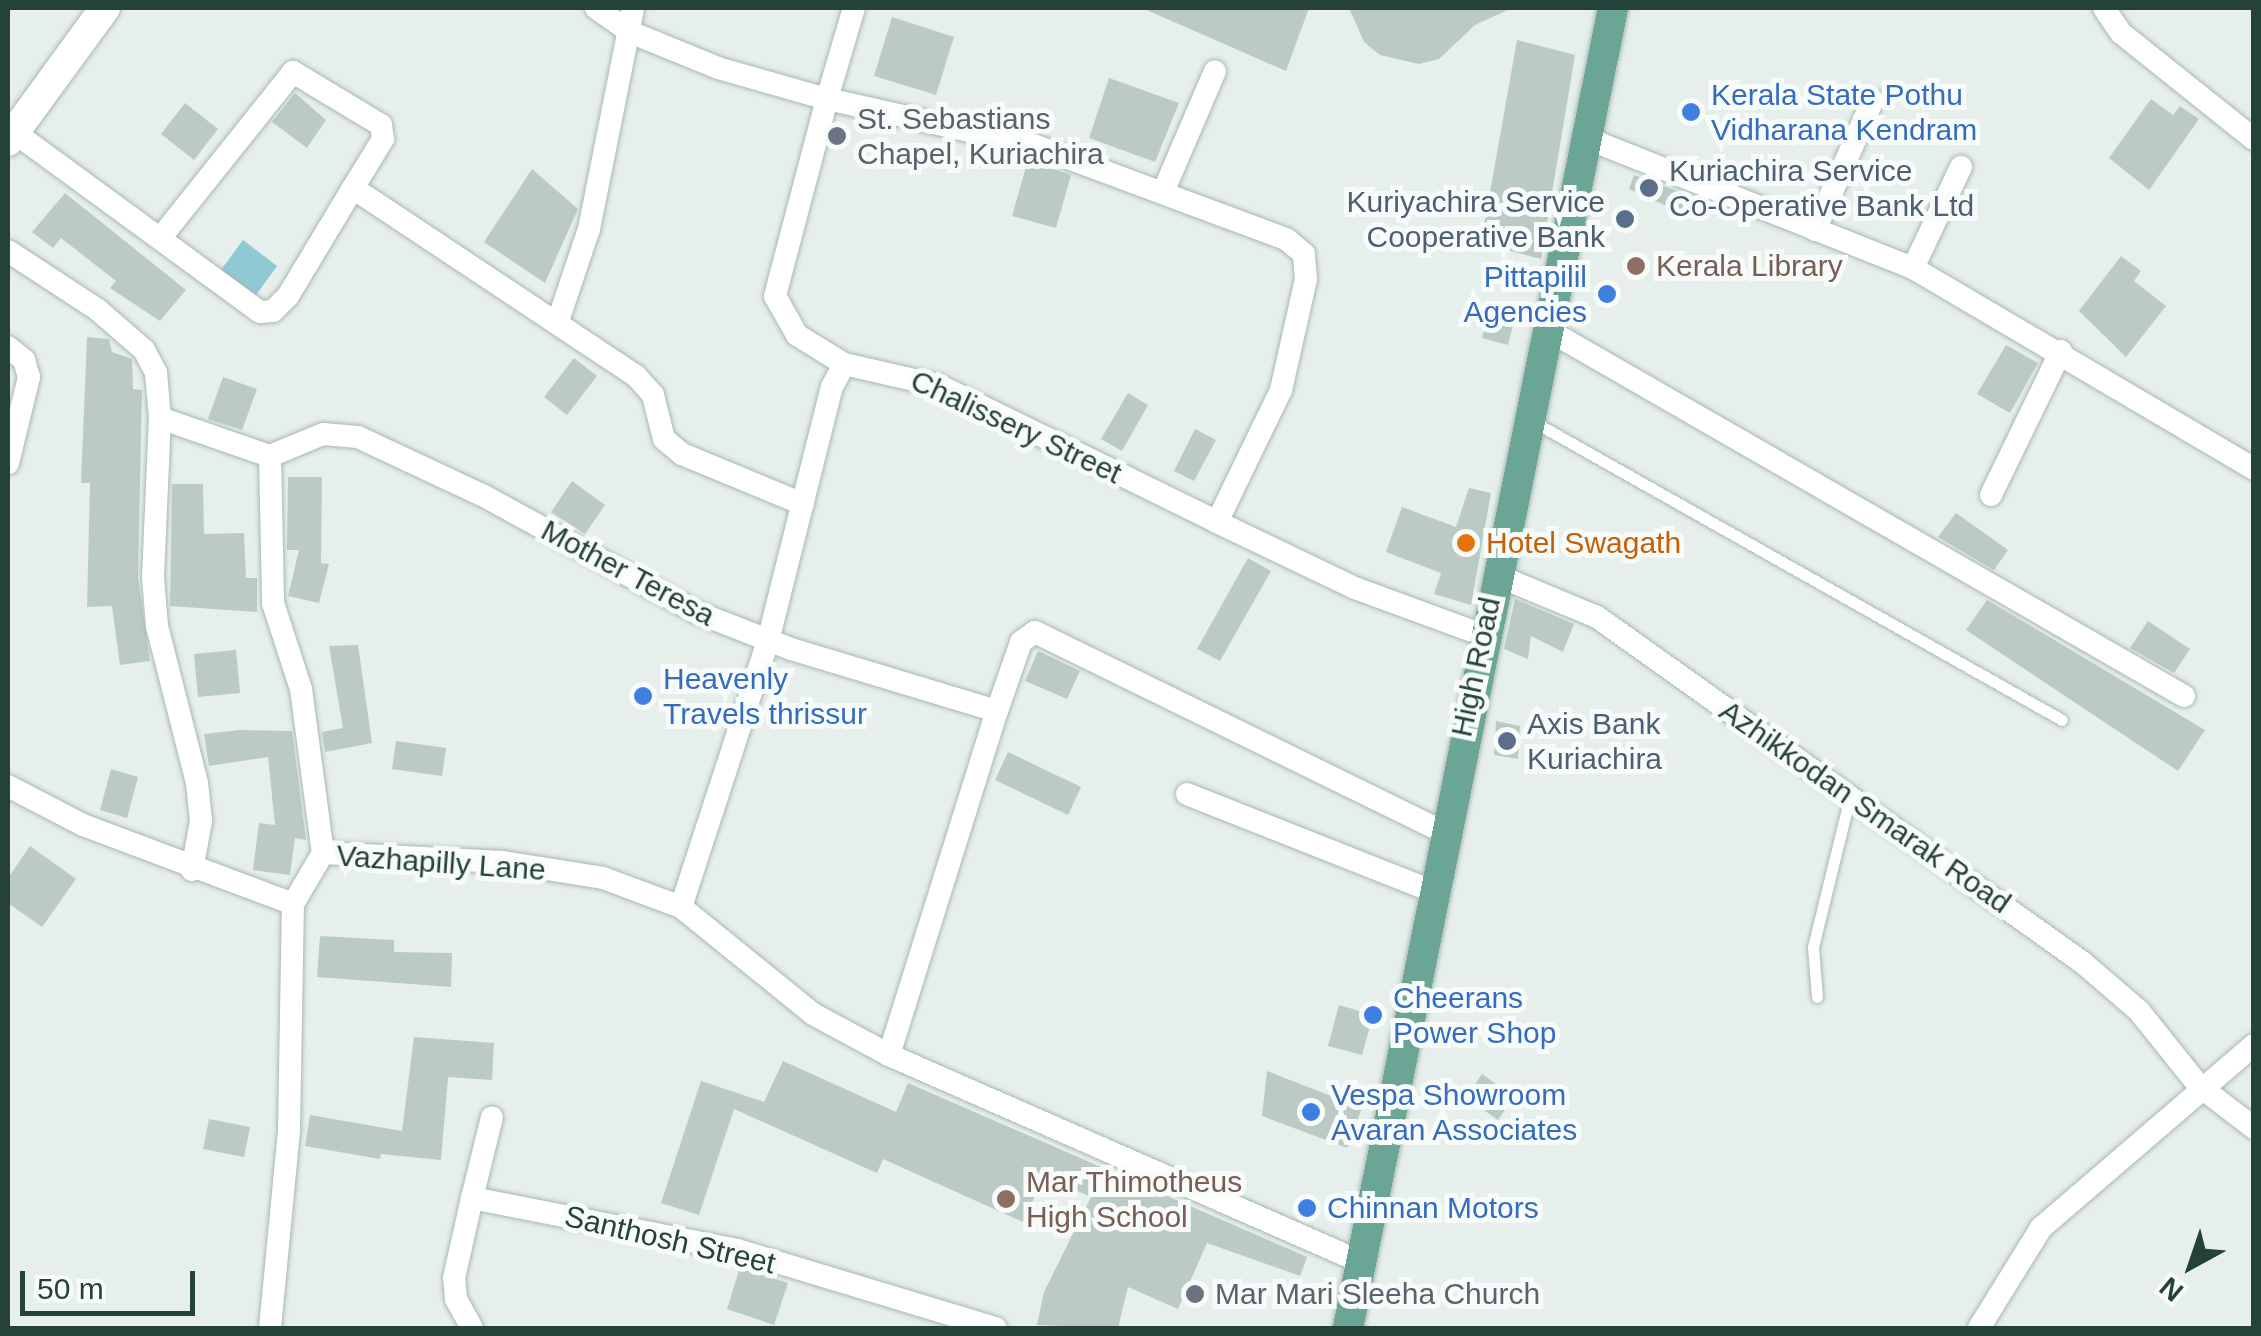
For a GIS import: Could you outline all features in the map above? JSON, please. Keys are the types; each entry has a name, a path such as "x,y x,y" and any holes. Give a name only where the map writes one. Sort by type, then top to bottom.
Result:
{"main road":[{"name":"High Road","path":"1348,1328 1483,635 1613,8"}],"street":[{"path":"106,8 11,137 162,236 256,310 272,311 383,139 381,125 293,72 162,236"},
{"path":"596,8 630,32 718,68 826,99 1036,146 1164,190 1286,239 1304,254 1306,279 1281,390 1217,522"},
{"path":"558,321 589,229 633,8"},
{"name":"Chalissery Street","path":"854,8 775,296 797,335 844,364 940,386 1355,588 1483,635"},
{"path":"2104,8 2121,33 2254,139"},
{"path":"1164,190 1215,71"},
{"path":"1815,230 1874,100"},
{"path":"1586,138 1913,268 2061,351 2254,469"},
{"path":"1913,268 1961,166"},
{"path":"353,188 636,376 653,395 664,439 682,454 803,504"},
{"path":"8,251 98,310 144,350 156,373 160,418 153,578 158,626 197,783 202,821 192,870"},
{"path":"1546,329 2184,696"},
{"path":"8,348 24,360 29,377 8,463"},
{"path":"1991,495 2061,351"},
{"path":"681,907 768,641 844,364"},
{"path":"160,418 270,456 270,585 300,689 324,853"},
{"name":"Mother Teresa","path":"270,456 322,434 358,437 484,496 696,612 768,641 997,711"},
{"name":"Azhikkodan Smarak Road","path":"1496,574 1596,617 1851,794 2082,962 2139,1011 2200,1086 2254,1128"},
{"path":"889,1055 997,711 1021,642 1035,632 1053,635 1444,832"},
{"path":"8,786 192,870 293,904 289,1130 270,1328"},
{"path":"1187,794 1432,891"},
{"name":"Vazhapilly Lane","path":"293,904 324,853 503,862 603,878 681,907 813,1014 889,1055 1360,1262"},
{"path":"1980,1328 2042,1228 2200,1086 2254,1045"},
{"path":"472,1328 456,1299 454,1278 492,1117"},
{"name":"Santhosh Street","path":"472,1198 736,1250 996,1328"}],"lane":[{"path":"1528,419 2062,720"},
{"path":"1817,997 1812,947 1851,794"}],"water":[{"path":"243,240 277,266 253,299 218,274"}],"building":[{"path":"1142,8 1309,8 1286,71"},
{"path":"1349,8 1512,8 1475,25 1439,59 1419,64 1380,55 1364,42"},
{"path":"892,17 954,37 936,95 874,76"},
{"path":"1517,40 1575,55 1541,259 1481,243"},
{"path":"1109,78 1179,103 1155,162 1089,138"},
{"path":"295,93 326,120 307,148 272,122"},
{"path":"2151,99 2173,115 2180,106 2199,119 2149,190 2109,158"},
{"path":"185,103 218,129 194,160 161,134"},
{"path":"1028,160 1071,175 1056,228 1012,216"},
{"path":"532,169 578,209 545,283 484,242"},
{"name":"Kuriachira Service Co-Operative Bank Ltd","path":"1634,175 1693,197 1684,214 1629,189"},
{"path":"65,193 186,290 160,321 110,288 116,281 61,238 53,248 32,232"},
{"path":"2121,256 2141,271 2134,281 2166,306 2126,357 2079,311"},
{"path":"1492,302 1517,309 1508,345 1482,338"},
{"path":"87,337 109,339 112,352 132,359 133,389 142,390 138,577 150,661 120,665 112,606 87,607 90,483 81,483"},
{"path":"2006,345 2038,363 2010,413 1977,394"},
{"path":"574,358 597,376 567,415 544,397"},
{"path":"223,377 257,389 242,430 208,419"},
{"path":"1128,393 1148,405 1122,451 1101,439"},
{"path":"1195,429 1216,440 1194,481 1174,471"},
{"path":"288,477 322,477 321,563 329,564 319,603 288,596 299,550 287,550"},
{"path":"572,481 605,505 585,534 551,512"},
{"path":"172,484 203,484 204,534 244,533 246,578 257,578 257,612 170,606"},
{"path":"1469,488 1491,493 1471,605 1434,594 1441,573 1386,552 1402,507 1456,527"},
{"path":"1956,513 2008,550 1994,570 1938,537"},
{"path":"1248,558 1271,571 1220,661 1197,649"},
{"path":"1515,599 1574,624 1563,652 1531,636 1528,659 1504,649"},
{"path":"1987,600 2205,730 2178,771 1966,630"},
{"path":"2148,621 2190,649 2174,673 2130,648"},
{"path":"358,645 372,743 325,752 322,732 343,728 329,646"},
{"path":"236,650 240,693 198,697 194,654"},
{"path":"1038,651 1080,671 1067,699 1025,681"},
{"name":"Axis Bank Kuriachira","path":"1496,721 1520,726 1518,759 1494,755"},
{"path":"292,731 306,840 295,838 290,875 253,870 259,823 275,825 268,757 209,766 204,734"},
{"path":"396,741 446,748 442,776 392,769"},
{"path":"1008,752 1081,787 1068,815 995,780"},
{"path":"111,769 138,777 127,818 100,810"},
{"path":"30,846 76,879 42,927 8,903 8,878"},
{"path":"320,936 394,940 394,952 452,953 451,987 317,977"},
{"path":"1339,1005 1373,1015 1362,1055 1328,1046"},
{"path":"414,1037 494,1043 492,1080 448,1077 441,1160 381,1154 380,1159 305,1146 310,1115 402,1131"},
{"path":"783,1061 896,1112 908,1083 1307,1257 1300,1276 1207,1243 1178,1309 1128,1287 1118,1328 1037,1325 1044,1292 1091,1197 1044,1176 1023,1222 883,1159 877,1173 734,1109 699,1215 661,1203 701,1081 764,1102"},
{"name":"Vespa Showroom Avaran Associates","path":"1267,1071 1362,1108 1347,1148 1262,1116"},
{"path":"1482,1074 1514,1097 1498,1120 1466,1097"},
{"path":"209,1119 250,1127 244,1157 203,1149"},
{"path":"740,1267 788,1283 774,1325 727,1309"}],"place":[{"name":"Kerala State Pothu Vidharana Kendram","path":"1691,112"},
{"name":"St. Sebastians Chapel, Kuriachira","path":"837,136"},
{"name":"Kuriachira Service Co-Operative Bank Ltd","path":"1649,188"},
{"name":"Kuriyachira Service Cooperative Bank","path":"1625,219"},
{"name":"Kerala Library","path":"1636,266"},
{"name":"Pittapilil Agencies","path":"1607,294"},
{"name":"Hotel Swagath","path":"1466,543"},
{"name":"Heavenly Travels thrissur","path":"643,696"},
{"name":"Axis Bank Kuriachira","path":"1507,741"},
{"name":"Cheerans Power Shop","path":"1373,1015"},
{"name":"Vespa Showroom Avaran Associates","path":"1311,1112"},
{"name":"Mar Thimotheus High School","path":"1006,1199"},
{"name":"Chinnan Motors","path":"1307,1208"},
{"name":"Mar Mari Sleeha Church","path":"1195,1294"}]}
